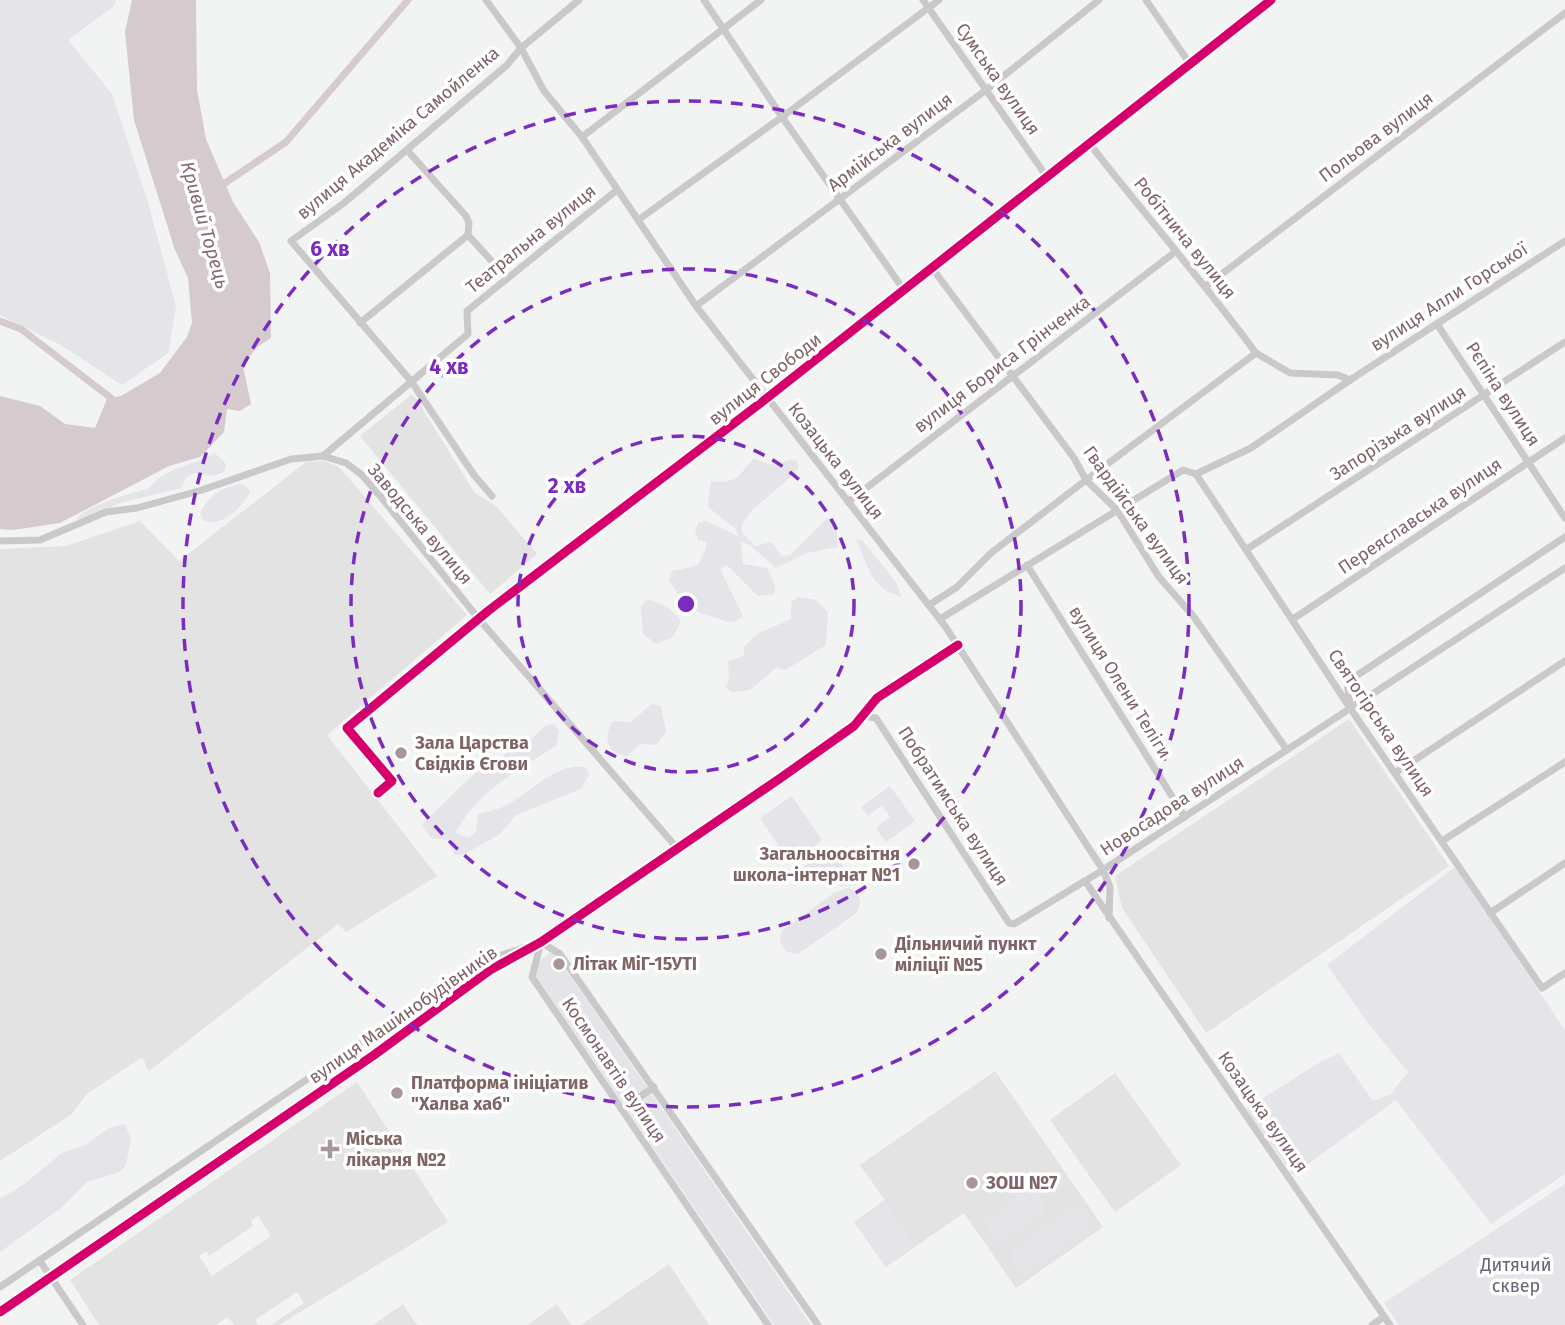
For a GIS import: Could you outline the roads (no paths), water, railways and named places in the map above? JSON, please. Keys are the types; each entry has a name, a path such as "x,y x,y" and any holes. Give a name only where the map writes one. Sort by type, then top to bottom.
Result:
{"street":[{"name":"Козацька вулиця","path":"486,0 521,48 544,91 582,137 696,306 958,645 1103,870 1111,887 1109,918"},
{"name":"вулиця Академіка Самойленка","path":"492,496 474,475 411,381 291,241 344,203 508,65 521,48 579,0"},
{"path":"704,0 782,117 904,290"},
{"path":"582,137 761,0"},
{"name":"Сумська вулиця","path":"923,0 1047,177"},
{"path":"638,220 939,0"},
{"name":"Армійська вулиця","path":"696,306 986,90 1100,0"},
{"path":"1146,0 1190,64"},
{"name":"вулиця Свободи","path":"378,793 392,781 347,728 478,618 766,398 1271,0"},
{"name":"Польова вулиця","path":"1206,286 1565,13"},
{"name":"Робітнича вулиця","path":"1089,143 1175,253 1206,286 1256,353"},
{"path":"360,323 468,234 469,223 466,216 407,150"},
{"name":"Театральна вулиця","path":"323,456 468,334 467,311 617,190"},
{"path":"468,234 507,278"},
{"name":"вулиця Алли Горської","path":"940,619 1183,470 1196,474 1251,449 1350,380 1565,241"},
{"name":"вулиця Бориса Грінченка","path":"848,502 1175,253"},
{"name":"Гвардійська вулиця","path":"932,268 1074,458 1086,480 1117,510 1159,577 1194,617 1287,750"},
{"name":"Рєпіна вулиця","path":"1437,324 1565,518"},
{"name":"Запорізька вулиця","path":"1247,549 1565,342"},
{"path":"929,606 957,587 991,553 1256,353 1290,373 1338,375 1350,380"},
{"name":"Переяславська вулиця","path":"1293,619 1565,438"},
{"name":"Заводська вулиця","path":"0,541 40,540 106,512 137,508 291,459 323,456 346,463 362,475 478,618 677,848"},
{"name":"Святогірська вулиця","path":"1196,474 1350,708 1542,988 1565,973"},
{"path":"1350,708 1347,682 1565,537"},
{"name":"вулиця Олени Теліги","path":"1027,565 1185,817"},
{"name":"Новосадова вулиця","path":"1009,923 1018,923 1103,870 1565,568"},
{"name":"вулиця Машинобудівників","path":"0,1312 374,1055 490,970 541,942 854,726 877,698 958,645"},
{"path":"1395,773 1565,661"},
{"name":"Побратимська вулиця","path":"864,716 876,718 886,732 1009,923"},
{"path":"1442,841 1457,834 1565,762"},
{"path":"1490,913 1565,863"},
{"name":"Козацька вулиця","path":"1085,881 1390,1325"},
{"name":"вулиця Машинобудівників","path":"0,1287 482,961 541,942"},
{"name":"Космонавтів вулиця","path":"768,1325 532,977 541,942 560,954 818,1325"},
{"path":"622,1109 654,1087"},
{"path":"40,1261 83,1325"},
{"path":"1372,1325 1384,1317"}],"water":[{"name":"Кривий Торець","path":"132,0 196,0 197,90 206,139 233,202 259,242 270,273 271,338 256,348 243,366 251,404 240,411 227,409 224,432 200,457 169,466 60,523 12,530 0,529 0,396 40,406 65,424 95,428 107,399 121,396 160,373 187,337 192,323 188,278 175,250 134,120 125,32"}],"waterway":[{"path":"225,183 286,142 408,0"},
{"path":"0,321 21,329 111,398"}],"place":[{"name":"Зала Царства Свідків Єгови","path":"401,753"},
{"name":"Загальноосвітня школа-інтернат №1","path":"914,864"},
{"name":"Дільничий пункт міліції №5","path":"881,954"},
{"name":"Літак МіГ-15УТІ","path":"559,964"},
{"name":"Платформа ініціатив \"Халва хаб\"","path":"397,1093"},
{"name":"Міська лікарня №2","path":"330,1149"},
{"name":"ЗОШ №7","path":"972,1183"}],"park label":[{"name":"Дитячий сквер","path":"1516,1275"}]}
